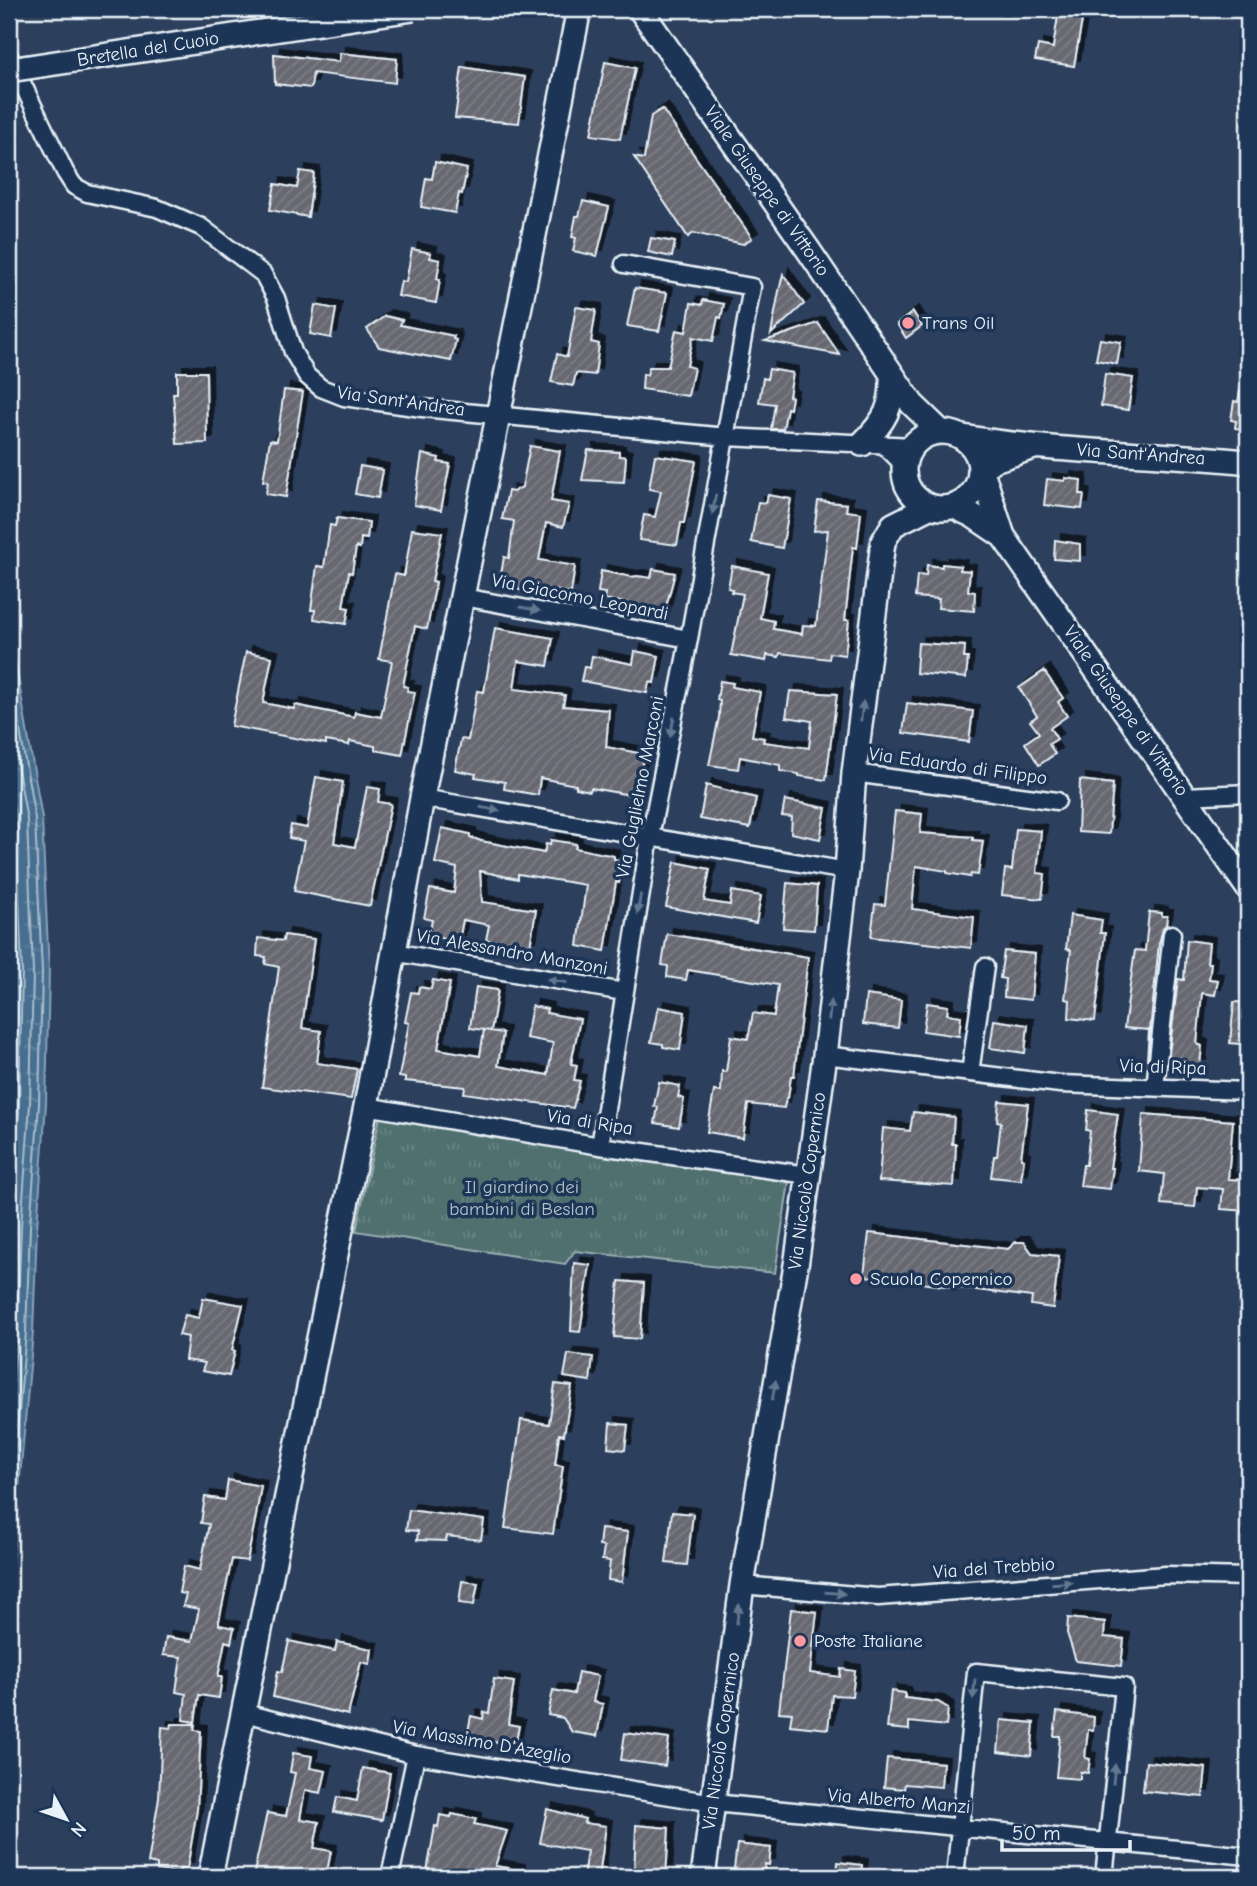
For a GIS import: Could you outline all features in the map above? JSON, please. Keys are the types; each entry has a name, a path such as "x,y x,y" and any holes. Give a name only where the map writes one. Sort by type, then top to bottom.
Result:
{"main road":[{"name":"Bretella del Cuoio","path":"9,70 412,9"},
{"path":"210,1877 366,1106 422,798 579,9"},
{"name":"Viale Giuseppe di Vittorio","path":"640,9 912,404 928,444"},
{"path":"873,444 893,393 892,375"},
{"path":"928,444 976,451 981,468 974,493 955,507 929,507 912,494 906,485 928,444"},
{"name":"Via Sant'Andrea","path":"928,444 1174,454 1248,463"},
{"name":"Via Sant'Andrea","path":"981,468 1010,454 1034,447"},
{"name":"Viale Giuseppe di Vittorio","path":"981,468 1003,536 1248,888"},
{"name":"Via Niccolò Copernico","path":"703,1877 743,1585 795,1268 825,1055 847,871 854,773 885,536 898,520 929,507"},
{"name":"Viale Giuseppe di Vittorio","path":"955,507 1003,536"}],"street":[{"name":"Via Sant'Andrea","path":"9,56 74,186 87,193 157,208 201,227 263,274 276,298 293,352 307,376 321,388 344,397 422,408 727,437 928,444"},
{"name":"Via Guglielmo Marconi","path":"600,1146 650,836 727,437 751,287 624,264"},
{"name":"Via Giacomo Leopardi","path":"463,597 689,639"},
{"name":"Via Eduardo di Filippo","path":"854,773 1057,801"},
{"path":"1185,796 1248,793"},
{"path":"422,798 847,871"},
{"path":"1155,1087 1172,934"},
{"name":"Via Alessandro Manzoni","path":"393,952 624,992"},
{"path":"970,1073 985,967"},
{"name":"Via di Ripa","path":"825,1055 1060,1084 1248,1091"},
{"name":"Via di Ripa","path":"366,1106 600,1146 808,1175"},
{"name":"Via del Trebbio","path":"743,1585 878,1597 1166,1576 1248,1577"},
{"path":"954,1877 976,1672 1124,1687 1104,1877"},
{"name":"Via Massimo D'Azeglio","path":"244,1713 416,1755 714,1803"},
{"path":"390,1877 416,1755"},
{"name":"Via Alberto Manzi","path":"714,1803 1248,1856"}],"green space":[{"name":"Il giardino dei bambini di Beslan","path":"380,1116 789,1182 775,1273 575,1251 565,1264 356,1231"}],"water":[{"path":"9,624 42,818 49,972 46,1104 33,1333 9,1578"}],"building":[{"path":"1059,9 1084,9 1074,66 1035,60 1038,45 1053,48"},
{"path":"340,53 397,59 395,83 313,73 311,88 275,84 274,54 339,62"},
{"path":"605,62 635,68 620,139 591,135"},
{"path":"462,67 525,77 519,123 455,118"},
{"path":"662,109 752,238 743,244 694,233 688,237 634,157 644,159 651,116"},
{"path":"435,162 467,169 455,213 421,207 426,178 432,179"},
{"path":"300,171 314,173 308,217 270,210 275,184 297,188"},
{"path":"583,201 609,207 597,256 573,251 576,238 572,237 576,216 579,216"},
{"path":"651,238 675,242 672,257 648,252"},
{"path":"412,249 431,253 430,258 440,260 436,303 398,296 401,281 406,282"},
{"path":"783,274 804,304 771,334 779,291"},
{"path":"635,288 667,293 659,331 627,326"},
{"path":"703,300 724,304 713,341 693,337 687,366 694,368 688,396 642,389 643,374 647,375 649,367 668,367 676,330 686,332 691,303 702,305"},
{"path":"315,305 336,309 331,338 310,334"},
{"path":"576,307 596,310 591,342 599,344 595,375 576,373 573,386 551,382 557,354 567,357"},
{"path":"913,312 922,326 906,338 897,324"},
{"path":"385,316 402,320 400,325 454,336 453,339 456,340 451,361 379,347 367,329"},
{"path":"818,323 840,355 765,341"},
{"path":"1100,339 1121,342 1117,364 1096,360"},
{"path":"769,369 793,373 790,409 787,408 783,429 771,429 775,404 759,402 763,378 767,379"},
{"path":"177,372 206,372 207,443 177,444 173,393 177,393"},
{"path":"1105,374 1133,378 1128,410 1101,406"},
{"path":"284,390 303,392 286,497 266,494 268,482 263,481 270,440 277,441"},
{"path":"1240,391 1248,391 1248,430 1235,428 1236,421 1231,420 1234,401 1238,402"},
{"path":"530,446 560,451 551,501 569,504 563,527 546,523 539,560 575,566 571,593 522,585 521,590 499,586 504,557 509,558 514,521 502,519 508,491 513,492 522,487"},
{"path":"588,450 619,452 619,456 626,457 624,482 582,480"},
{"path":"422,454 439,458 438,462 450,464 441,510 414,505"},
{"path":"655,455 696,461 677,545 639,540 644,515 655,517 661,491 649,489"},
{"path":"360,466 383,470 378,498 355,494"},
{"path":"1065,478 1081,480 1080,494 1084,494 1082,509 1044,505 1047,479 1065,481"},
{"path":"768,495 791,499 782,548 751,542 758,502 766,503"},
{"path":"818,501 847,504 846,511 861,513 857,548 853,547 845,620 849,620 845,655 830,653 829,659 780,653 779,657 767,655 766,661 731,655 743,594 731,592 732,589 728,588 732,566 768,573 760,618 774,621 773,629 802,634 803,625 816,626 828,530 814,531"},
{"path":"337,518 369,522 367,539 361,538 360,548 356,547 352,573 349,572 343,607 349,608 346,624 314,619 315,610 311,610 317,566 324,567 330,525 335,526"},
{"path":"412,529 442,533 432,581 436,582 427,629 415,626 403,686 408,687 407,691 415,692 402,755 375,750 375,746 350,741 349,745 326,741 326,744 231,726 246,652 272,657 263,703 294,709 295,705 354,717 355,712 381,717 392,661 379,659 395,574 404,576"},
{"path":"1055,540 1080,544 1080,561 1054,559"},
{"path":"942,564 961,566 960,570 970,571 968,591 975,592 974,611 938,608 939,599 915,597 917,575 926,576 927,565 942,567"},
{"path":"653,569 675,573 663,618 635,613 637,605 604,599 605,593 598,592 601,571 651,578"},
{"path":"495,628 553,638 548,666 518,661 514,689 565,695 563,706 609,710 606,747 644,754 636,796 591,788 590,791 576,788 576,785 540,778 538,795 504,789 505,782 475,777 476,774 455,770 461,739 468,740 477,691 484,692"},
{"path":"918,643 965,646 964,658 968,658 966,678 916,673"},
{"path":"635,651 659,656 654,683 649,682 647,693 581,681 584,667 590,668 592,656 633,664"},
{"path":"1044,671 1063,698 1058,702 1067,716 1050,728 1057,739 1049,744 1055,754 1039,765 1025,743 1039,733 1030,721 1037,716 1019,688"},
{"path":"720,681 733,683 732,687 760,692 752,736 764,738 763,742 809,748 812,721 786,717 790,691 837,694 826,780 780,771 780,765 740,757 738,769 709,765 719,717 720,701 717,700"},
{"path":"907,703 973,711 969,742 903,733"},
{"path":"316,777 343,782 334,843 355,847 367,787 380,789 378,802 391,804 370,906 294,891 304,841 289,838 291,825 307,828"},
{"path":"1080,780 1113,784 1109,834 1078,832"},
{"path":"706,785 756,798 750,828 700,819"},
{"path":"785,800 826,808 820,839 791,833 792,817 782,816"},
{"path":"895,811 922,814 920,833 973,837 973,840 983,841 978,875 971,874 970,877 916,866 912,909 974,917 971,948 871,937 875,904 885,905"},
{"path":"442,828 470,834 470,837 481,841 544,853 546,844 550,845 551,840 576,844 575,848 614,856 614,859 624,861 619,883 616,882 605,951 578,946 586,885 518,874 518,879 480,871 482,902 536,910 530,947 486,940 489,925 463,920 459,941 429,936 432,920 424,918 430,889 454,893 457,868 435,863"},
{"path":"1016,829 1041,831 1037,873 1045,874 1042,899 1002,895 1005,869 1012,870"},
{"path":"675,862 710,869 704,901 730,905 732,891 761,896 756,923 666,907"},
{"path":"787,883 817,886 814,930 783,928"},
{"path":"1149,912 1167,916 1159,944 1147,1060 1149,1030 1124,1028 1135,950 1145,951"},
{"path":"1070,915 1102,920 1100,933 1105,933 1095,1021 1069,1018 1070,1000 1065,999 1071,950 1066,949"},
{"path":"667,934 808,957 794,1076 791,1076 788,1098 784,1108 748,1104 743,1138 707,1132 714,1091 721,1092 722,1071 726,1072 731,1036 748,1039 753,1013 774,1016 778,985 688,970 686,980 667,977 668,966 662,965"},
{"path":"284,935 314,939 302,1028 321,1031 317,1063 357,1069 351,1099 262,1087 279,967 265,964 266,957 257,956 258,938 283,941"},
{"path":"1187,940 1209,943 1209,979 1218,980 1215,995 1202,993 1197,1044 1202,1046 1200,1066 1168,1063 1178,979 1184,980"},
{"path":"1004,951 1035,954 1031,1000 1004,997 1005,979 1000,978"},
{"path":"433,980 450,983 438,1049 480,1056 484,1030 503,1033 498,1066 548,1075 553,1043 526,1038 532,1006 547,1009 546,1013 580,1019 571,1064 577,1065 574,1080 580,1081 573,1108 464,1093 465,1087 405,1081 405,1078 399,1077 409,1023 405,1022 411,992 418,993 419,987 431,989"},
{"path":"476,987 498,990 491,1031 470,1028"},
{"path":"866,995 901,1000 898,1028 863,1024"},
{"path":"1234,1002 1248,1003 1248,1045 1230,1043"},
{"path":"927,1003 948,1006 947,1014 961,1016 959,1036 923,1031"},
{"path":"658,1007 685,1012 680,1050 651,1042"},
{"path":"994,1020 1028,1025 1025,1053 990,1048"},
{"path":"659,1082 680,1086 678,1097 684,1099 679,1127 655,1123 658,1107 654,1106"},
{"path":"999,1101 1028,1104 1021,1180 991,1177 994,1156 997,1156 1001,1122 997,1121"},
{"path":"1088,1110 1118,1114 1110,1168 1113,1168 1110,1189 1080,1186 1083,1165 1086,1165 1090,1131 1086,1130"},
{"path":"913,1112 954,1117 954,1186 879,1181 883,1128 910,1131"},
{"path":"1143,1114 1233,1121 1228,1179 1248,1180 1248,1211 1221,1209 1223,1189 1197,1187 1195,1207 1161,1204 1164,1174 1139,1171"},
{"path":"869,1233 1008,1249 1016,1242 1024,1242 1032,1253 1059,1256 1053,1308 1031,1305 1032,1297 864,1276"},
{"path":"574,1263 590,1265 580,1332 571,1331"},
{"path":"619,1281 644,1283 640,1339 614,1337"},
{"path":"203,1298 243,1305 229,1376 202,1371 205,1363 185,1360 188,1337 179,1335 185,1315 199,1318"},
{"path":"568,1354 593,1357 590,1381 564,1377"},
{"path":"555,1384 572,1386 564,1435 559,1434 555,1465 563,1466 553,1534 505,1528 521,1420 549,1424"},
{"path":"610,1423 628,1425 625,1450 608,1448"},
{"path":"228,1480 261,1486 247,1561 232,1559 219,1621 219,1625 234,1628 231,1643 225,1641 218,1677 222,1677 219,1698 199,1695 195,1722 183,1720 186,1694 176,1692 181,1657 163,1655 166,1637 192,1641 199,1609 183,1606 186,1594 179,1593 184,1566 200,1570 209,1524 201,1523 205,1497 225,1500"},
{"path":"409,1510 484,1520 481,1540 447,1536 446,1541 417,1540 418,1531 406,1530"},
{"path":"672,1512 693,1514 687,1565 666,1563"},
{"path":"601,1529 628,1532 622,1582 608,1580 610,1561 602,1560 604,1547 599,1546"},
{"path":"462,1581 478,1583 474,1605 459,1603"},
{"name":"Poste Italiane","path":"791,1609 817,1612 810,1673 840,1677 841,1669 855,1671 852,1696 832,1695 828,1729 790,1725 792,1713 779,1712"},
{"path":"1068,1618 1105,1622 1104,1637 1124,1639 1121,1666 1076,1661 1067,1633"},
{"path":"289,1641 335,1651 337,1642 372,1649 370,1664 361,1662 348,1715 273,1697 278,1671 282,1672"},
{"path":"578,1672 598,1676 593,1702 603,1704 597,1736 572,1732 563,1718 548,1715 553,1690 574,1694"},
{"path":"494,1679 514,1682 508,1724 519,1726 515,1746 467,1737 471,1716 483,1719 484,1712 489,1713"},
{"path":"891,1691 905,1693 905,1698 938,1702 948,1708 946,1726 909,1722 909,1730 887,1728"},
{"path":"1057,1712 1094,1717 1093,1730 1088,1730 1085,1758 1090,1759 1088,1773 1080,1772 1080,1779 1056,1777 1060,1736 1054,1736"},
{"path":"1001,1720 1034,1723 1031,1756 998,1752"},
{"path":"172,1724 195,1724 194,1730 201,1731 197,1810 187,1869 180,1869 180,1873 157,1870 157,1865 148,1863 159,1798 162,1727 171,1728"},
{"path":"625,1733 669,1739 665,1766 621,1760"},
{"path":"293,1753 312,1756 310,1768 326,1771 321,1793 305,1790 300,1819 319,1822 314,1848 331,1851 326,1877 253,1877 267,1813 286,1816 295,1773 290,1772"},
{"path":"887,1758 943,1763 941,1787 905,1784 904,1789 884,1787"},
{"path":"1146,1762 1206,1768 1203,1797 1143,1791"},
{"path":"363,1768 390,1773 382,1820 334,1812 337,1797 357,1801"},
{"path":"547,1809 585,1819 584,1823 606,1826 599,1877 583,1877 587,1851 540,1843"},
{"path":"452,1814 476,1819 474,1824 507,1831 495,1866 519,1870 518,1877 426,1877 435,1826 438,1827 440,1815 451,1817"},
{"path":"636,1825 669,1828 666,1877 634,1877"},
{"path":"737,1844 771,1848 769,1865 765,1864 763,1877 733,1877"},
{"path":"838,1862 862,1865 861,1877 837,1877"}],"place":[{"name":"Trans Oil","path":"908,323"},
{"name":"Scuola Copernico","path":"856,1279"},
{"name":"Poste Italiane","path":"800,1641"}]}
